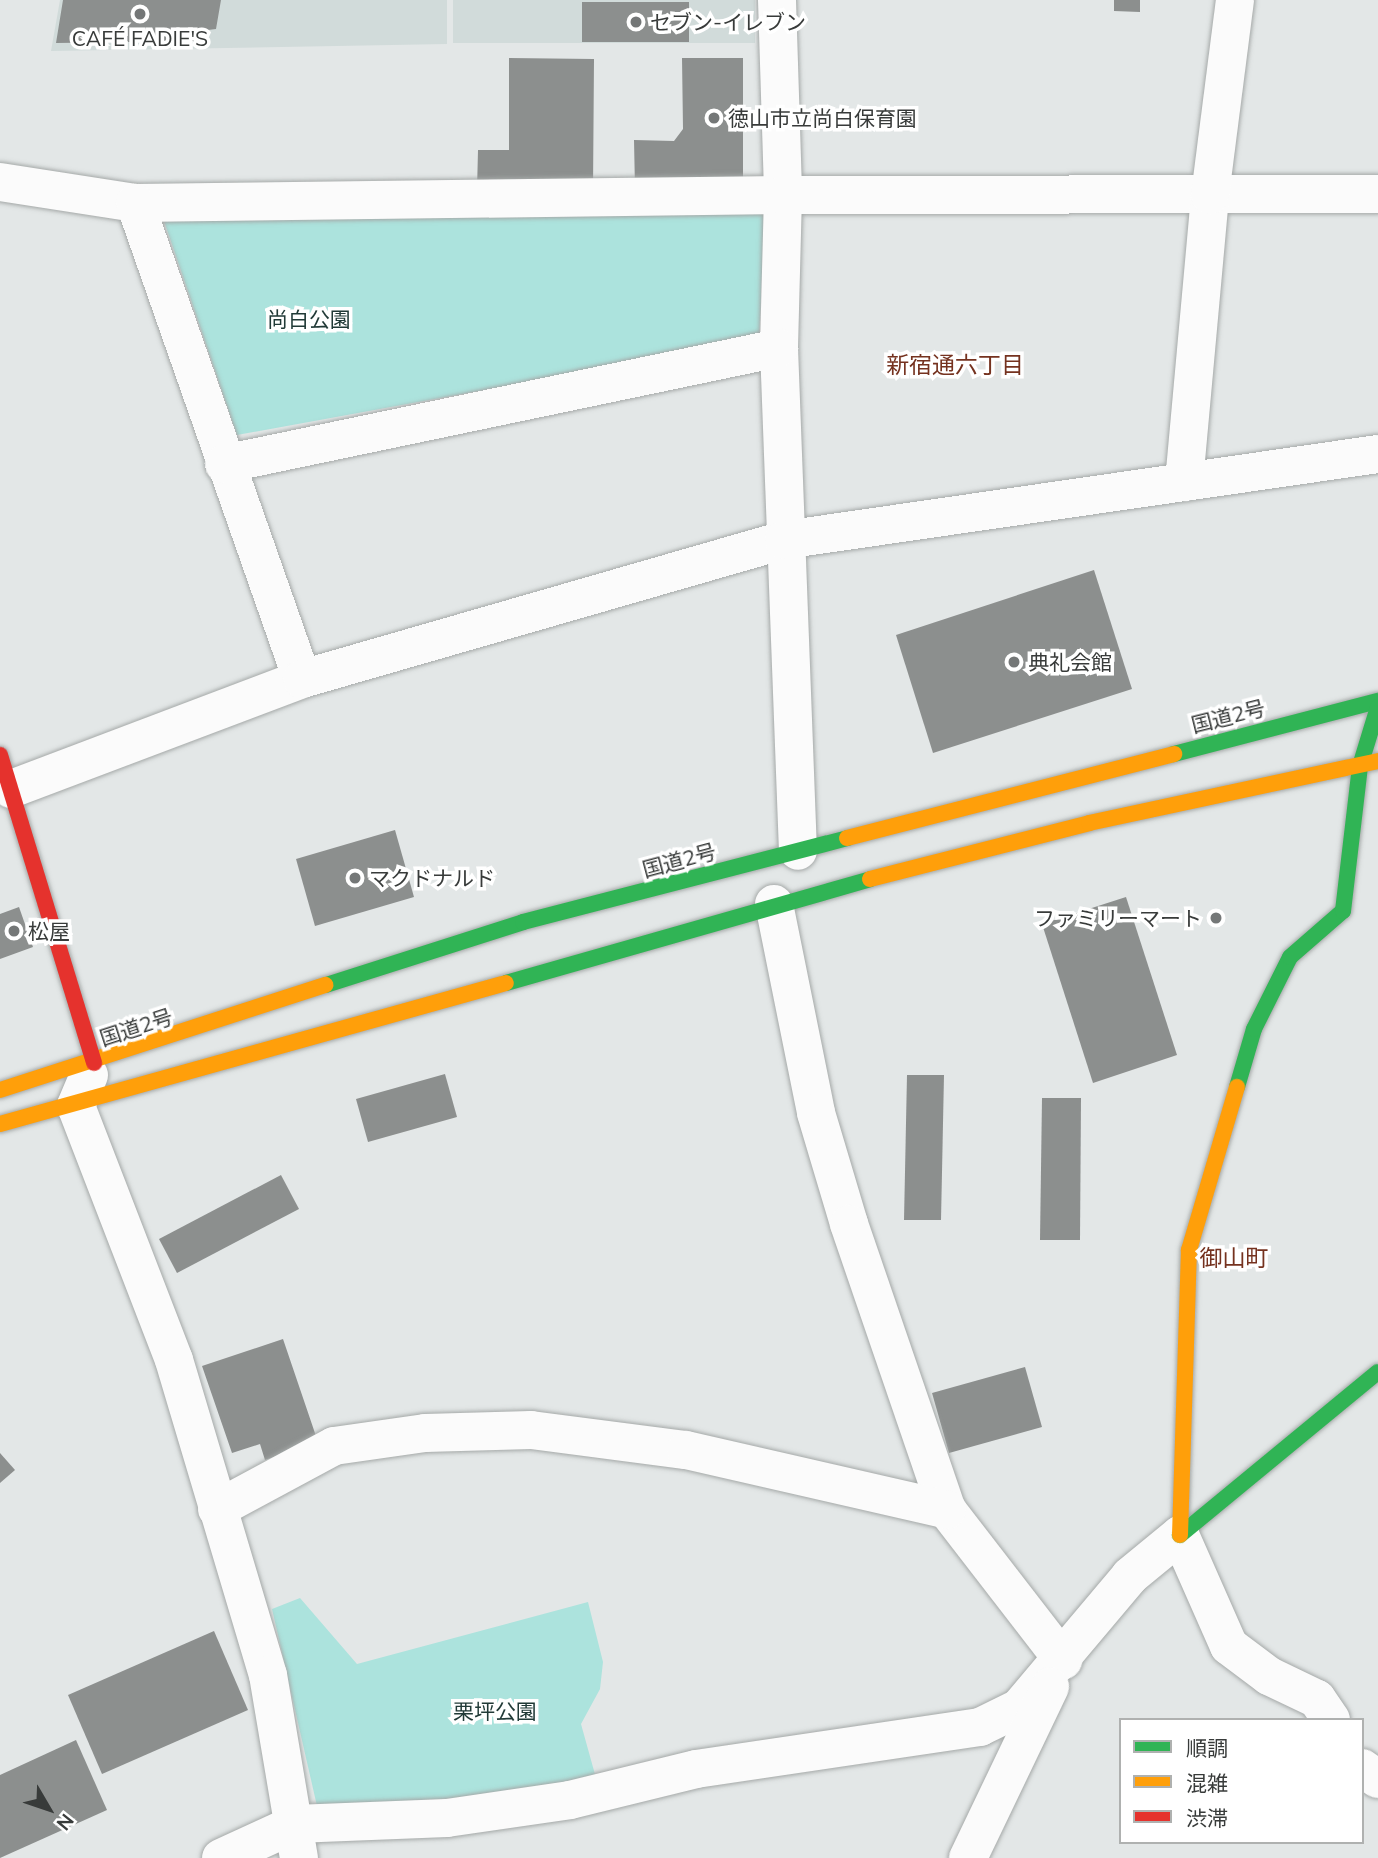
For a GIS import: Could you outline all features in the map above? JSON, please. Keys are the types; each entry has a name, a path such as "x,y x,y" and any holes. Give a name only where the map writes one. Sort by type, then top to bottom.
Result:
{"main road":[{"name":"国道2号","path":"0,1090 94,1063 523,922 1378,701"},
{"path":"1180,1535 1189,1250 1254,1029 1290,957 1343,911 1360,766 1378,707"},
{"path":"0,1124 76,1106 774,904 1089,823 1378,761"},
{"path":"5,772 94,1063"},
{"path":"1180,1535 1378,1372"}],"street":[{"path":"777,0 783,195 779,348 797,851"},
{"path":"1184,482 1210,194 1235,0"},
{"path":"0,182 135,203 783,195 1378,194"},
{"path":"135,203 224,464 302,679"},
{"path":"224,464 779,348"},
{"path":"5,772 302,679 784,540 1378,454"},
{"path":"774,904 816,1113 849,1224 947,1510 1063,1660"},
{"path":"94,1063 76,1106 174,1360 268,1675 297,1841"},
{"path":"217,1509 334,1446 425,1433 531,1430 686,1450 947,1510"},
{"path":"221,1858 297,1841 570,1800 696,1769 980,1727 1018,1708 1063,1660 1130,1576 1180,1535 1229,1646 1269,1676 1317,1699 1330,1718"},
{"path":"968,1858 1063,1660"}],"shaded area":[{"path":"60,0 447,0 447,44 51,51"},
{"path":"453,0 755,0 755,43 453,43"}],"green space":[{"name":"尚白公園","path":"765,211 759,340 237,435 164,221"},
{"name":"栗坪公園","path":"300,1598 357,1664 588,1602 603,1662 600,1689 581,1724 596,1778 458,1798 317,1806 272,1609"}],"building":[{"name":"CAFÉ FADIE'S","path":"63,0 221,0 216,29 208,30 205,41 56,43"},
{"path":"1114,0 1140,0 1140,12 1114,11"},
{"name":"セブン-イレブン","path":"582,2 689,2 689,42 582,42"},
{"path":"509,58 594,59 593,190 477,190 478,150 509,150"},
{"path":"682,58 743,58 743,180 635,189 634,140 674,141 683,129"},
{"name":"典礼会館","path":"1094,570 1132,689 933,753 896,635"},
{"name":"マクドナルド","path":"395,830 414,897 315,926 296,859"},
{"path":"1126,897 1177,1055 1093,1083 1042,924"},
{"name":"松屋","path":"19,907 33,947 0,959 0,914"},
{"path":"445,1074 457,1117 368,1142 356,1099"},
{"path":"907,1075 944,1075 941,1220 904,1220"},
{"path":"1042,1098 1081,1098 1080,1240 1040,1240"},
{"path":"281,1175 299,1209 177,1273 159,1239"},
{"path":"283,1339 318,1442 265,1460 260,1444 232,1453 202,1366"},
{"path":"1025,1367 1042,1427 949,1453 932,1393"},
{"path":"0,1453 15,1470 0,1483"},
{"path":"214,1631 248,1710 102,1774 68,1695"},
{"path":"76,1740 107,1810 0,1858 0,1775"}],"traffic: fast":[{"path":"1174,754 1378,701"},
{"path":"1237,1087 1254,1029 1290,957 1343,911 1360,766 1378,707"},
{"path":"326,985 523,922 847,838"},
{"path":"506,983 870,879"},
{"path":"1180,1535 1378,1372"}],"traffic: slow":[{"path":"847,838 1174,754"},
{"path":"870,879 1089,823 1378,761"},
{"path":"0,1124 506,983"},
{"path":"0,1090 326,985"},
{"path":"1180,1535 1189,1250 1237,1087"}],"traffic: jam":[{"path":"0,755 94,1063"}],"place":[{"name":"CAFÉ FADIE'S","path":"140,14"},
{"name":"セブン-イレブン","path":"636,22"},
{"name":"徳山市立尚白保育園","path":"714,118"},
{"name":"典礼会館","path":"1014,662"},
{"name":"マクドナルド","path":"355,878"},
{"name":"ファミリーマート","path":"1216,918"},
{"name":"松屋","path":"14,931"}],"district":[{"name":"新宿通六丁目","path":"955,365"},
{"name":"御山町","path":"1234,1258"}]}
